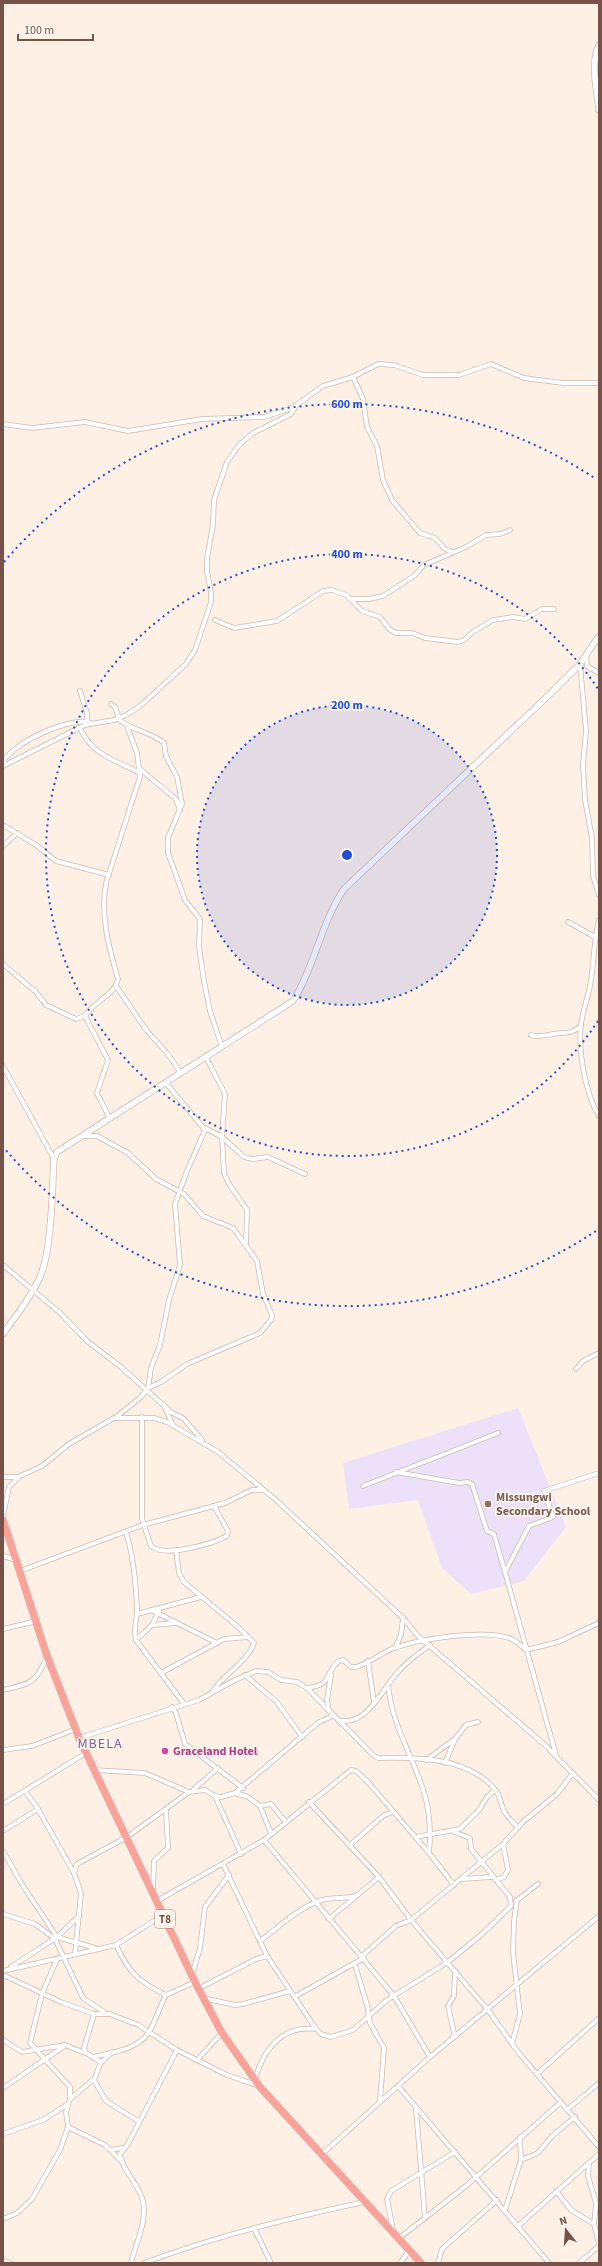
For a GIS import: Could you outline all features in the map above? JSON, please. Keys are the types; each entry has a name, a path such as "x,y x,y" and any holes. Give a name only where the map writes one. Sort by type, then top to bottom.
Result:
{"highway":[{"name":"T8","path":"3,1520 37,1621 47,1656 79,1738 195,1982 222,2033 260,2087 421,2263"}],"street":[{"path":"599,45 596,51 595,69 599,110"},
{"path":"3,424 32,428 85,422 135,430 202,419 264,417 296,405 323,386 354,377 380,364 394,365 422,375 459,375 491,364 524,378 563,383 599,383"},
{"path":"354,377 363,399 366,427 377,446 382,480 392,500 420,533 434,538 444,549 453,552"},
{"path":"3,763 6,758 33,738 62,725 118,718 139,707 186,664 192,656 211,602 212,593 207,571 206,558 213,525 214,500 227,462 240,444 253,433 291,414 296,405"},
{"path":"352,599 369,599 383,596 414,576 424,565 476,542 486,535 500,534 510,530"},
{"path":"215,620 234,628 277,621 327,590 340,592 352,599 362,611 380,617 389,629 396,633 412,633 425,638 458,642 464,640 473,632 493,620 513,617 525,619 542,609 554,609"},
{"path":"3,1334 33,1291 41,1276 46,1258 54,1159 62,1146 222,1048 294,1001 301,988 334,903 344,889 480,763 580,664 599,636"},
{"path":"586,655 588,666 599,672"},
{"path":"580,664 586,731 583,765 586,800 592,838 593,876 599,895"},
{"path":"80,691 89,722"},
{"path":"112,704 118,718 127,726 149,733 164,743 166,756 179,782 182,804 171,830 167,845 185,900 200,919 199,947 204,981 210,1011 222,1048"},
{"path":"3,766 80,728 89,722"},
{"path":"85,1016 88,1010 116,986 118,979 110,950 104,910 105,892 109,876 138,784 140,771 137,753 127,726"},
{"path":"80,728 87,743 94,749 140,771 176,799 180,810"},
{"path":"3,825 36,845 56,861 109,876"},
{"path":"3,846 17,833"},
{"path":"599,920 595,937 590,986 581,1026 587,1086 591,1103 599,1116"},
{"path":"568,922 595,937"},
{"path":"3,964 36,992 46,1005 76,1018 85,1016"},
{"path":"116,986 147,1031 181,1073"},
{"path":"85,1016 108,1060 97,1093 109,1117"},
{"path":"531,1036 542,1037 553,1034 564,1034 581,1026"},
{"path":"206,1057 225,1094 222,1137 226,1178 247,1210 246,1244"},
{"path":"3,1066 54,1159"},
{"path":"166,1083 205,1128 222,1137 244,1157 253,1159 268,1157 304,1174"},
{"path":"147,1390 151,1368 160,1345 169,1300 180,1265 174,1212 180,1191 205,1128"},
{"path":"3,1516 9,1487 18,1478 42,1466 69,1444 114,1418 147,1390 187,1364 260,1333 271,1320 272,1315 261,1289 257,1261 246,1244 229,1226 214,1222 203,1216 195,1209 188,1197 180,1191 156,1179 128,1153 102,1138 96,1136 79,1136"},
{"path":"3,1265 59,1312 87,1341 121,1367 164,1406 184,1419 204,1442 263,1490 403,1618 425,1641 556,1755 599,1800"},
{"path":"576,1369 583,1362 599,1353"},
{"path":"164,1406 173,1425"},
{"path":"142,1417 143,1525 148,1541 154,1549 159,1551 176,1550 208,1544 227,1536 228,1532 214,1506"},
{"path":"114,1418 154,1418 173,1425 204,1442"},
{"path":"363,1486 498,1433"},
{"path":"396,1472 459,1483 468,1482 472,1484 487,1531 494,1534 556,1755"},
{"path":"505,1572 529,1526 553,1517 544,1491 599,1474"},
{"path":"3,1477 18,1478"},
{"path":"20,1571 143,1525 214,1506 252,1490 263,1490"},
{"path":"126,1532 135,1573 137,1614 134,1627 136,1640 184,1704"},
{"path":"176,1550 181,1578 201,1597 219,1609 253,1642 253,1646 221,1680 212,1693"},
{"path":"3,1556 17,1561"},
{"path":"137,1614 201,1597"},
{"path":"136,1640 152,1625 160,1607"},
{"path":"151,1610 159,1612 177,1623 217,1643"},
{"path":"394,1648 401,1634 403,1618"},
{"path":"3,1629 37,1621"},
{"path":"152,1625 177,1623"},
{"path":"324,1719 328,1711 327,1700 331,1674 334,1665 341,1660 354,1668 394,1648 465,1634 509,1638 526,1650 558,1642 599,1623"},
{"path":"161,1673 230,1637 249,1637"},
{"path":"338,1720 350,1722 355,1720 374,1702 398,1671 430,1645"},
{"path":"3,1690 22,1686 34,1681 39,1675 47,1656"},
{"path":"368,1661 374,1702"},
{"path":"79,1738 172,1707 199,1700 245,1675 265,1671 281,1680 297,1682 307,1688 373,1756 378,1758 410,1758 426,1760 467,1768 495,1790 504,1810 518,1828"},
{"path":"314,1696 320,1685 331,1674"},
{"path":"245,1675 277,1702 302,1737"},
{"path":"307,1688 320,1685"},
{"path":"388,1685 392,1712 425,1795 431,1834 430,1853"},
{"path":"172,1707 176,1712 185,1744 243,1788"},
{"path":"194,1790 205,1790 215,1796 227,1796 235,1793 243,1788 324,1719 333,1716"},
{"path":"445,1763 455,1739 466,1725 478,1722"},
{"path":"3,1750 32,1746 76,1729"},
{"path":"426,1760 455,1739"},
{"path":"3,1804 86,1753"},
{"path":"74,1874 74,1868 80,1861 127,1838 189,1792 194,1790 218,1768"},
{"path":"94,1770 145,1773 189,1792"},
{"path":"157,1901 264,1840 285,1821 351,1770 356,1771 367,1781 392,1812 430,1853 454,1885"},
{"path":"294,1997 354,1965 396,1926 412,1920 503,1844 518,1828 557,1794 573,1773"},
{"path":"414,1837 454,1832 464,1827 479,1810 487,1796 495,1790"},
{"path":"25,1791 38,1809 74,1874 81,1893 75,1954"},
{"path":"235,1793 248,1797 260,1806 271,1833"},
{"path":"215,1796 241,1854"},
{"path":"309,1802 378,1877 412,1920 488,2010 512,2044 599,2147"},
{"path":"260,1806 271,1804 285,1821"},
{"path":"383,1816 387,1806"},
{"path":"3,1831 38,1809"},
{"path":"153,1892 154,1861 168,1848 166,1810"},
{"path":"350,1845 383,1816 392,1812"},
{"path":"454,1832 470,1838 471,1849 510,1897 512,1902"},
{"path":"264,1840 394,1996 430,2056"},
{"path":"460,1879 494,1879 504,1877 508,1870 503,1844"},
{"path":"3,1851 56,1938 83,1998 106,2013 138,2025 177,2050 227,2075 260,2087"},
{"path":"223,1864 267,1956 316,2029 326,2036 339,2036 353,2030 394,1996 448,1962 506,1912 512,1902 517,1900 538,1884"},
{"path":"476,1866 488,1870"},
{"path":"195,1982 205,1907 229,1875"},
{"path":"329,1919 378,1877"},
{"path":"310,1896 324,1899 346,1899 356,1896"},
{"path":"260,1941 289,1919 324,1899"},
{"path":"512,2044 520,2014 513,1953 514,1922 517,1900"},
{"path":"3,1914 35,1924 56,1938 97,1948"},
{"path":"3,1970 65,1958 97,1948 116,1945 163,1915"},
{"path":"9,1969 56,1938 79,1916"},
{"path":"321,2155 430,2056 488,2010 599,1916"},
{"path":"116,1945 132,1974 141,1982 166,1995"},
{"path":"256,1959 264,1950"},
{"path":"93,2057 139,2043 149,2032 166,1995 195,1982 267,1956"},
{"path":"3,2219 17,2213 32,2199 60,2150 68,2127 68,2104 71,2090 68,2083 35,2051 30,2043 42,1994 57,1959"},
{"path":"354,1965 370,2015 371,2026 384,2048 380,2101"},
{"path":"455,1971 454,1996 448,2006 455,2037"},
{"path":"3,1975 42,1994 94,2014 106,2013"},
{"path":"203,1998 235,2005 290,1991"},
{"path":"86,2053 84,2048 94,2014"},
{"path":"304,2028 308,2017"},
{"path":"537,2074 599,2018"},
{"path":"255,2080 263,2058 283,2034 304,2028 316,2029"},
{"path":"197,2060 222,2033"},
{"path":"3,2040 22,2052 65,2045 86,2053 101,2063"},
{"path":"3,2088 65,2045"},
{"path":"111,2150 122,2148 128,2144 138,2121 177,2050"},
{"path":"70,2099 94,2079 101,2063 112,2052"},
{"path":"94,2079 106,2102 138,2121"},
{"path":"568,2109 599,2083"},
{"path":"398,2086 506,2210 549,2263"},
{"path":"455,2152 398,2186 388,2194 396,2236 425,2218 466,2186 520,2138 544,2119 561,2102"},
{"path":"3,2134 43,2120 68,2104"},
{"path":"416,2108 425,2218"},
{"path":"521,2160 538,2153 552,2136 575,2117"},
{"path":"68,2127 105,2145 111,2150 122,2162 141,2193 143,2201 142,2228 131,2263"},
{"path":"506,2210 521,2160 520,2138"},
{"path":"122,2148 120,2154 122,2162"},
{"path":"518,2226 599,2154"},
{"path":"579,2263 599,2245 594,2224 598,2202 588,2176 589,2164"},
{"path":"556,2191 571,2210 594,2224"},
{"path":"438,2263 442,2249 497,2200"},
{"path":"144,2263 193,2246 254,2228 364,2202"},
{"path":"254,2228 271,2263"},
{"path":"400,2263 409,2251"},
{"path":"3,2261 10,2263"}],"shaded area":[{"name":"Missungwi Secondary School","path":"518,1408 566,1527 524,1581 471,1594 442,1568 418,1500 349,1509 343,1463"}],"place":[{"name":"Missungwi Secondary School","path":"488,1504"},
{"name":"Graceland Hotel","path":"165,1751"}],"district":[{"name":"MBELA","path":"100,1743"}]}
